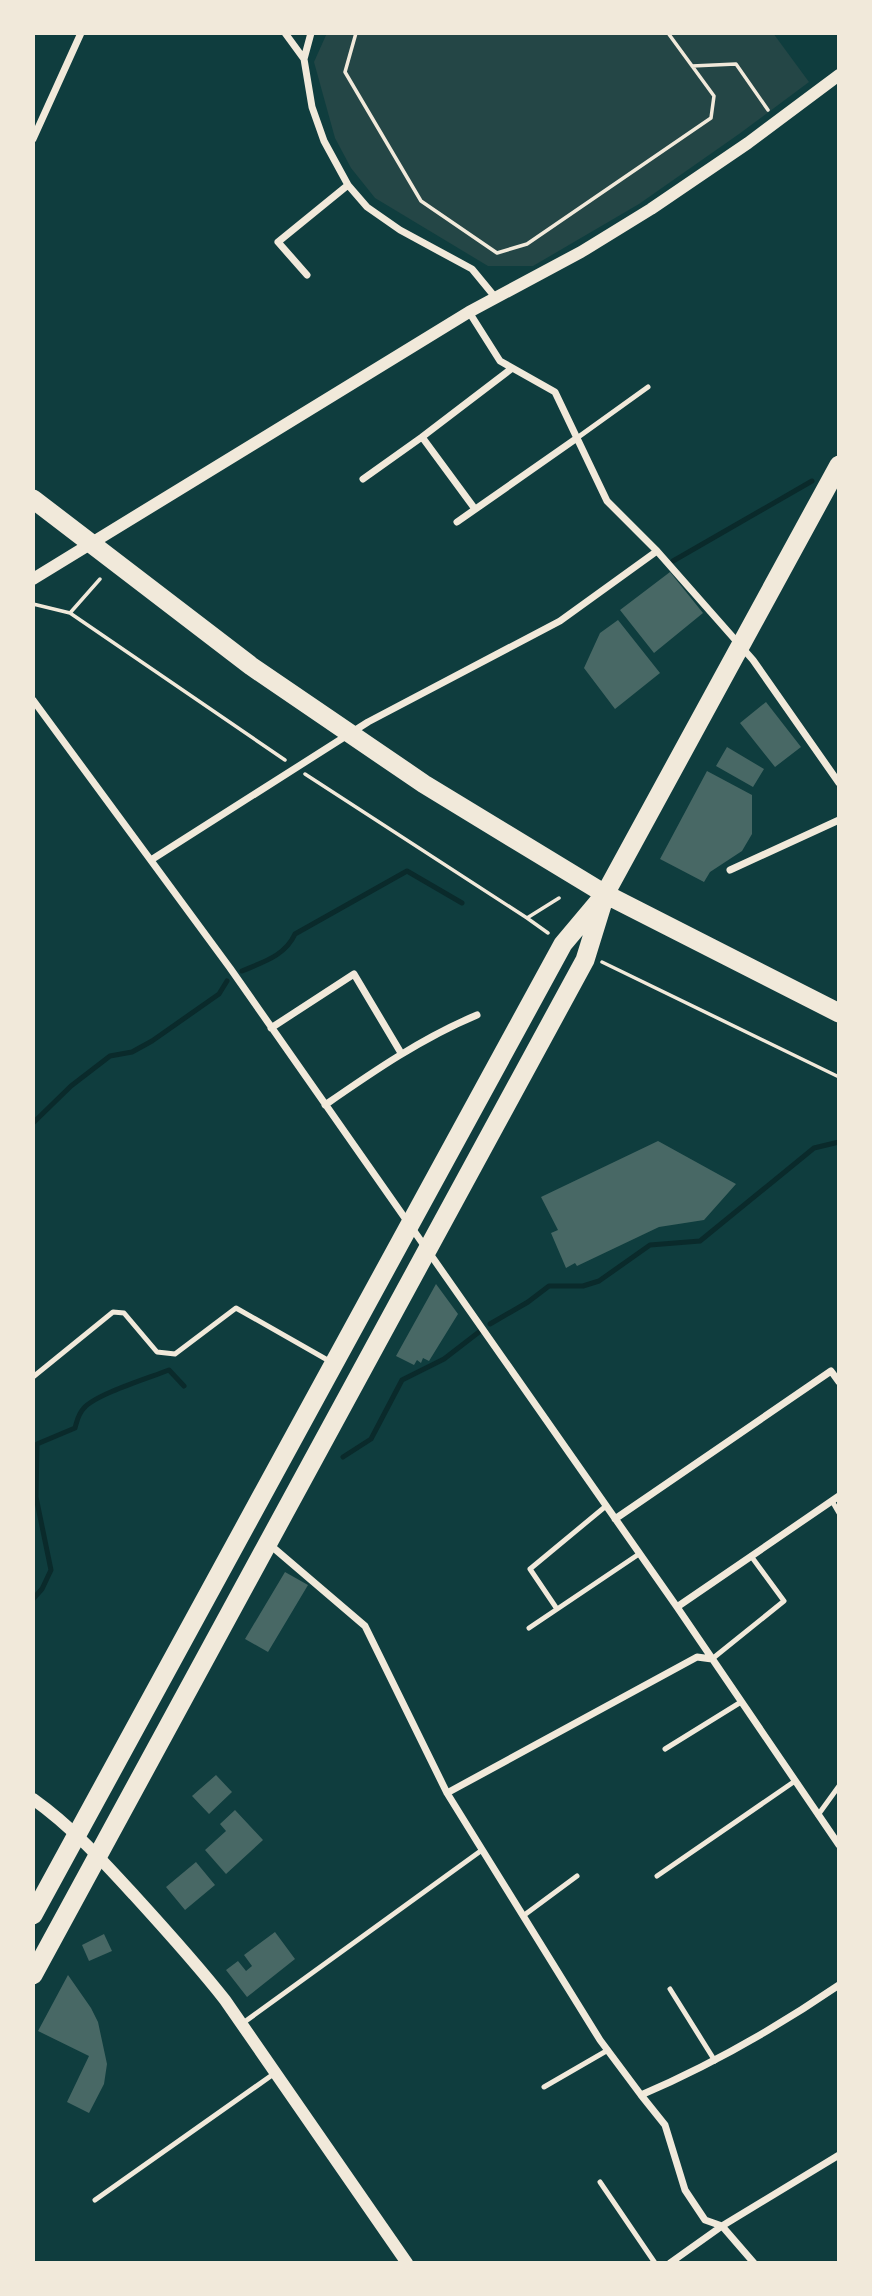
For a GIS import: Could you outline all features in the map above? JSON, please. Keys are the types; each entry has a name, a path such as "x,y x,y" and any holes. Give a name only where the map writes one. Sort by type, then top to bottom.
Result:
{"highway":[{"path":"33,1975 584,960 605,894 839,464"},
{"path":"36,501 251,666 424,784 605,894 839,1013"},
{"path":"33,1914 563,944 605,894"}],"street":[{"path":"33,139 82,33"},
{"path":"285,33 304,60 316,118 324,141 348,185 367,207 400,230 472,269 495,297"},
{"path":"304,60 311,33"},
{"path":"33,579 469,312 581,252 651,209 777,122 839,75"},
{"path":"307,275 278,242 348,185"},
{"path":"469,312 500,361 555,392 607,501 657,551 753,660 839,783"},
{"path":"363,479 512,369"},
{"path":"422,437 475,509"},
{"path":"457,522 577,438"},
{"path":"151,860 351,734 423,692 560,621 657,551"},
{"path":"33,700 271,1028 677,1607 839,1845"},
{"path":"730,870 839,820"},
{"path":"271,1028 354,974 401,1053"},
{"path":"325,1105 401,1053 439,1031 477,1015"},
{"path":"615,1519 831,1371 839,1382"},
{"path":"677,1607 835,1499"},
{"path":"267,1542 365,1626 447,1793 608,2050 665,2124 685,2190 705,2220 722,2226 754,2263"},
{"path":"447,1793 697,1657 712,1659"},
{"path":"33,1799 97,1855 195,1962 243,2023 407,2263"},
{"path":"641,2095 715,2061 839,1986"},
{"path":"670,2263 722,2226 839,2155"}],"lane":[{"path":"577,438 648,387"},
{"path":"33,1377 113,1312 124,1313 157,1352 175,1354 236,1308 334,1364"},
{"path":"835,1499 839,1513"},
{"path":"556,1609 530,1569 606,1506"},
{"path":"529,1628 639,1554"},
{"path":"712,1659 784,1601 751,1556"},
{"path":"665,1749 741,1702"},
{"path":"657,1876 795,1781"},
{"path":"818,1815 839,1786"},
{"path":"243,2023 482,1850"},
{"path":"523,1916 577,1876"},
{"path":"670,1989 715,2061"},
{"path":"544,2087 608,2050"},
{"path":"95,2200 277,2072"},
{"path":"600,2182 655,2263"}],"path":[{"path":"356,33 345,72 421,201 497,253 527,244 711,118 714,96 668,33"},
{"path":"692,66 736,64 777,122"},
{"path":"33,604 70,613 100,579"},
{"path":"550,935 527,918 559,898"},
{"path":"601,962 839,1077"}],"shaded area":[{"path":"327,33 773,33 809,82 639,204 533,266 488,266 375,198 351,168 335,138 314,62"}],"building":[{"path":"670,572 703,613 654,653 620,610"},
{"path":"618,620 660,673 615,709 584,668 600,633"},
{"path":"766,702 801,747 775,767 740,723"},
{"path":"727,747 764,769 753,787 716,766"},
{"path":"707,771 752,795 752,834 742,851 710,872 704,882 660,859"},
{"path":"658,1141 736,1184 704,1220 659,1227 577,1266 575,1263 566,1268 551,1233 558,1230 541,1197"},
{"path":"436,1284 458,1314 429,1361 423,1358 421,1363 417,1360 414,1365 396,1356"},
{"path":"285,1572 308,1585 268,1652 245,1639"},
{"path":"216,1775 232,1792 209,1814 192,1796"},
{"path":"235,1810 263,1840 226,1874 205,1850 226,1831 220,1824"},
{"path":"196,1862 215,1885 185,1910 166,1887"},
{"path":"275,1932 295,1959 247,1997 226,1970 238,1961 246,1971 252,1966 244,1955"},
{"path":"104,1934 112,1951 89,1961 82,1945"},
{"path":"68,1975 98,2022 107,2064 104,2084 89,2113 67,2102 89,2056 38,2031"}],"waterway":[{"path":"673,561 812,481"},
{"path":"242,971 279,953 295,934 407,871 462,903"},
{"path":"33,1123 71,1086 110,1056 132,1052 152,1041 219,994 227,981"},
{"path":"490,1324 549,1286 583,1286 599,1281 650,1245 700,1241 814,1148 839,1142"},
{"path":"343,1457 371,1439 402,1380 444,1359 479,1332"},
{"path":"33,1599 42,1589 51,1570 36,1497 37,1444 75,1428 84,1408 100,1397 124,1387 169,1370 184,1386"}]}
